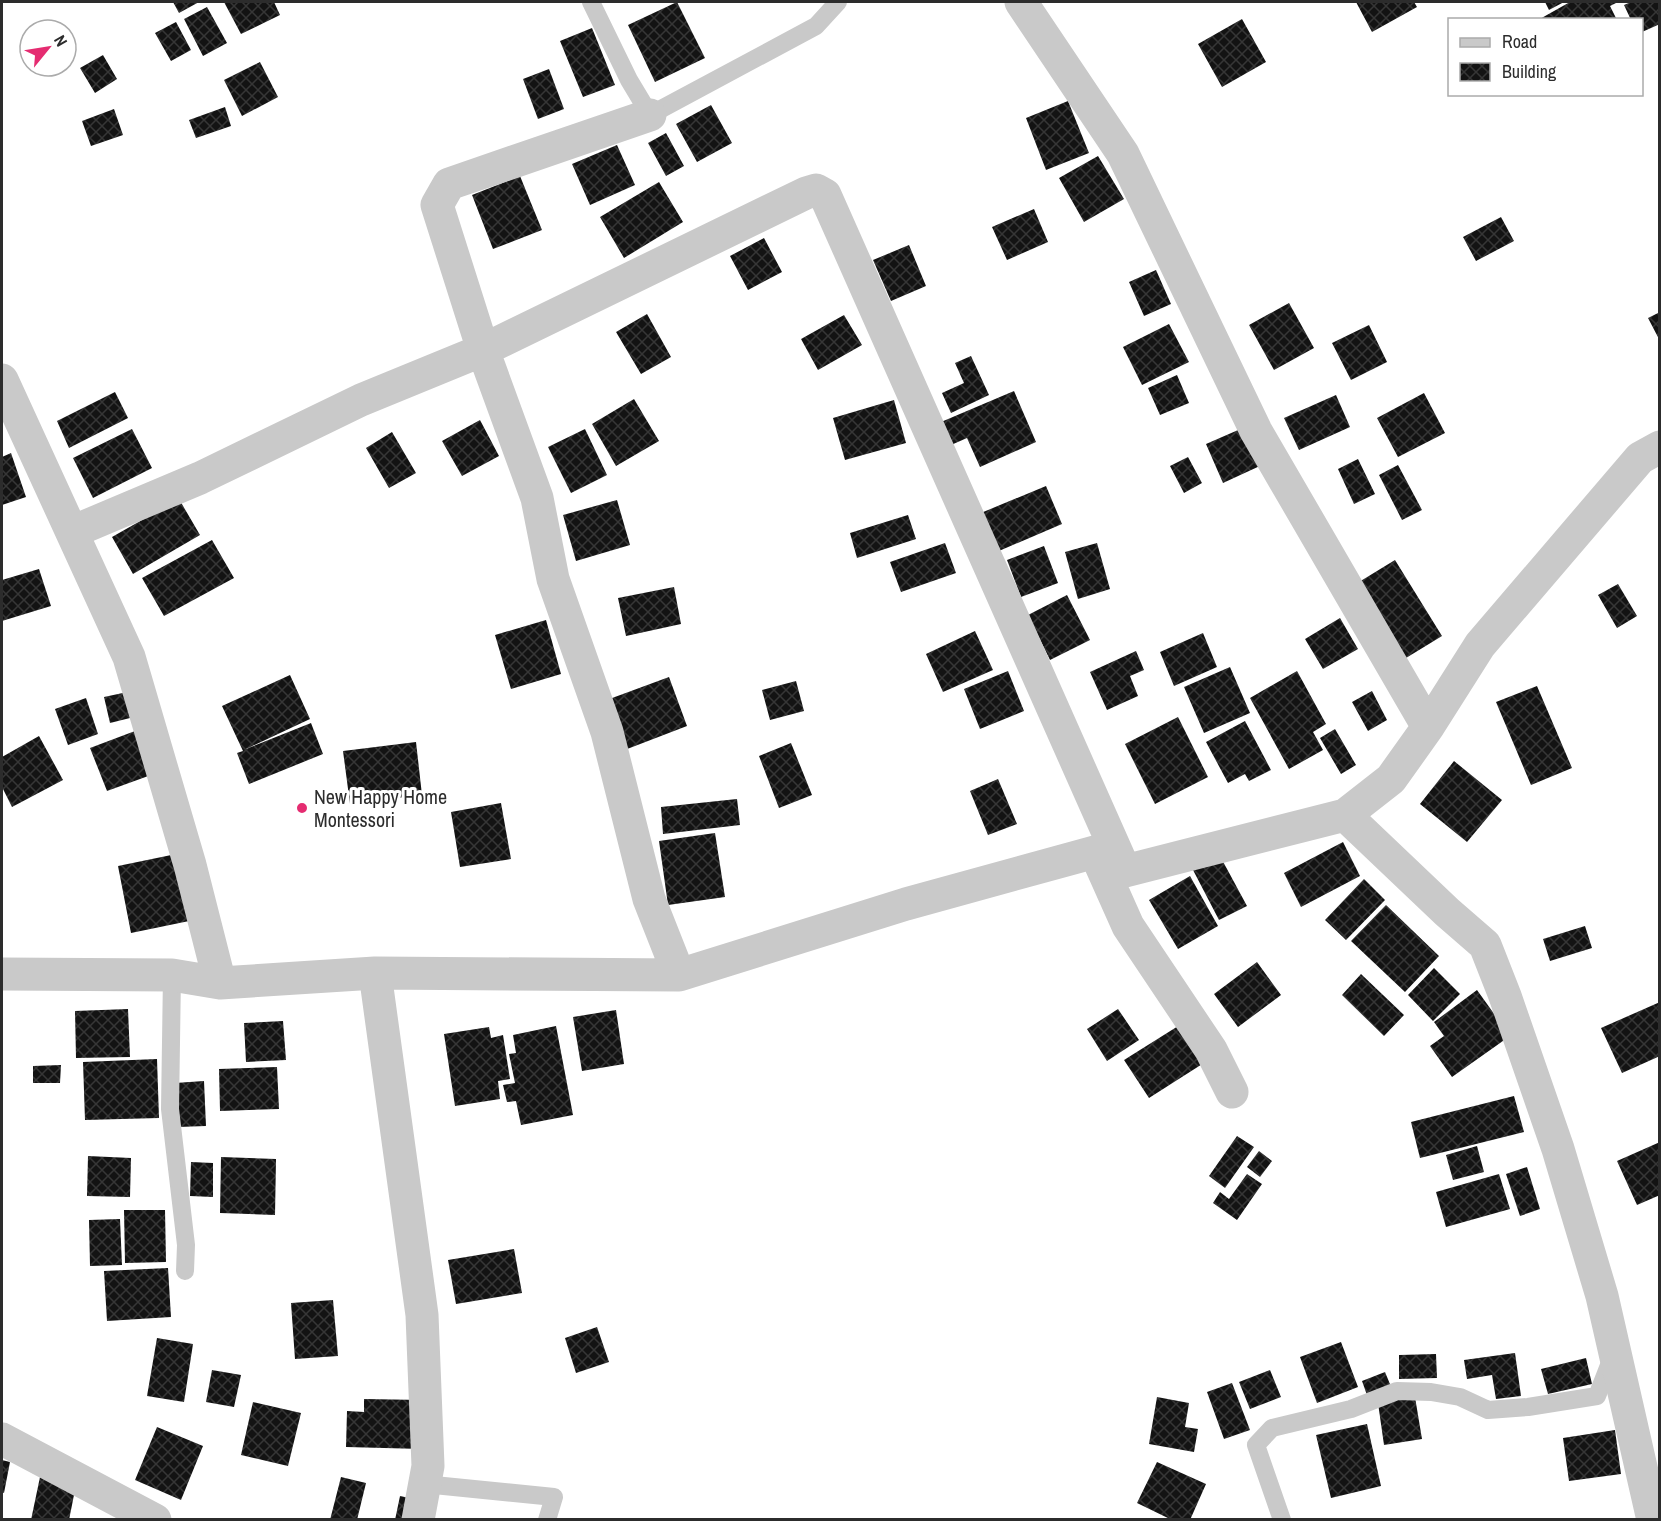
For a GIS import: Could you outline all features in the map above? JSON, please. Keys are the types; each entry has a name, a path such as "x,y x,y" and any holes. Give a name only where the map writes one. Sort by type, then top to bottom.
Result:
{"street":[{"path":"1021,2 1123,154 1256,431 1428,727"},
{"path":"650,115 449,184 437,205 483,350 537,498 553,579 607,732 650,899 679,975"},
{"path":"72,532 200,478 361,400 483,350 816,190 825,195 1125,871"},
{"path":"2,380 129,657 190,865 220,983"},
{"path":"2,974 172,975 220,983 375,973 679,975 906,904 1095,852 1125,871 1346,815 1391,780 1480,645 1641,458 1659,447"},
{"path":"1346,815 1447,912 1485,945 1505,996 1557,1149 1602,1296 1652,1519"},
{"path":"1095,852 1128,926 1211,1050 1232,1092"},
{"path":"375,973 422,1315 428,1466 418,1520"},
{"path":"2,1439 155,1520"}],"lane":[{"path":"591,2 628,80 650,115 816,26 838,2"},
{"path":"172,975 170,1109 186,1245 185,1271"},
{"path":"1282,1520 1256,1445 1272,1428 1351,1409 1397,1391 1431,1392 1460,1397 1488,1410 1528,1407 1597,1396 1614,1351"},
{"path":"424,1484 554,1497 547,1520"}],"building":[{"path":"173,2 199,2 179,13"},
{"path":"224,2 274,2 280,15 241,34"},
{"path":"677,2 705,58 655,82 628,25"},
{"path":"1356,2 1414,2 1417,7 1372,32"},
{"path":"1545,2 1564,2 1549,10"},
{"path":"1570,2 1618,2 1610,6 1616,18 1542,18"},
{"path":"1631,2 1660,2 1660,24 1643,32 1643,18 1630,18 1624,5"},
{"path":"207,7 227,43 203,56 184,19"},
{"path":"1242,19 1266,62 1222,87 1198,44"},
{"path":"176,22 191,50 171,61 155,33"},
{"path":"592,28 615,85 583,97 560,41"},
{"path":"103,55 117,79 95,93 80,68"},
{"path":"260,62 278,97 242,116 224,80"},
{"path":"549,69 564,109 538,119 523,79"},
{"path":"1068,101 1089,153 1046,170 1026,118"},
{"path":"711,105 732,143 697,162 676,124"},
{"path":"225,107 231,126 196,138 189,120"},
{"path":"114,109 123,135 91,146 82,121"},
{"path":"666,133 684,166 666,176 648,143"},
{"path":"617,145 635,185 590,205 572,164"},
{"path":"1098,156 1124,199 1084,222 1059,178"},
{"path":"520,176 542,230 493,249 472,195"},
{"path":"659,182 683,222 624,258 600,217"},
{"path":"1034,209 1048,242 1007,260 992,227"},
{"path":"1501,217 1514,241 1476,261 1463,237"},
{"path":"764,238 782,272 748,290 730,256"},
{"path":"909,245 926,286 891,301 873,260"},
{"path":"1156,270 1171,304 1144,316 1129,282"},
{"path":"1289,303 1314,348 1274,370 1249,325"},
{"path":"1660,312 1660,341 1648,318"},
{"path":"647,314 671,357 641,374 616,332"},
{"path":"844,315 862,345 818,370 801,339"},
{"path":"1169,324 1189,362 1142,385 1123,347"},
{"path":"1369,325 1387,362 1351,380 1332,343"},
{"path":"971,356 989,395 951,413 942,393 964,383 955,363"},
{"path":"1177,375 1189,403 1160,415 1148,388"},
{"path":"1014,391 1036,442 980,467 967,438 951,445 941,422"},
{"path":"115,392 128,418 69,448 57,421"},
{"path":"1424,393 1445,433 1398,457 1377,418"},
{"path":"1336,395 1350,427 1299,450 1284,418"},
{"path":"634,399 659,441 616,466 592,424"},
{"path":"894,400 906,443 845,460 833,418"},
{"path":"480,420 499,456 462,476 442,441"},
{"path":"1245,427 1262,465 1223,483 1206,444"},
{"path":"132,429 152,468 93,498 73,458"},
{"path":"585,429 607,475 571,493 548,447"},
{"path":"392,432 416,473 389,488 366,448"},
{"path":"11,453 26,497 2,505 2,457"},
{"path":"1188,457 1202,483 1184,493 1170,466"},
{"path":"1358,459 1375,494 1354,504 1338,469"},
{"path":"1398,465 1422,510 1402,520 1379,475"},
{"path":"1046,486 1062,524 992,554 976,515"},
{"path":"179,499 200,535 133,574 112,537"},
{"path":"617,500 630,545 576,561 563,515"},
{"path":"908,515 916,539 857,558 850,533"},
{"path":"212,540 234,578 164,616 142,578"},
{"path":"945,543 956,573 901,592 890,562"},
{"path":"1097,543 1110,589 1078,599 1065,552"},
{"path":"1044,546 1058,583 1021,597 1007,560"},
{"path":"1395,560 1442,636 1406,658 1359,582"},
{"path":"39,569 51,606 2,621 2,580"},
{"path":"1618,584 1637,616 1617,628 1598,595"},
{"path":"674,587 681,624 626,636 618,598"},
{"path":"1067,595 1090,640 1050,660 1028,615"},
{"path":"1340,618 1358,649 1323,669 1305,639"},
{"path":"546,620 561,674 511,689 495,635"},
{"path":"975,631 993,670 943,692 926,654"},
{"path":"1203,633 1217,667 1174,686 1160,652"},
{"path":"1136,651 1144,670 1130,676 1138,696 1107,710 1090,672"},
{"path":"1230,667 1250,713 1204,733 1184,687"},
{"path":"1008,671 1024,711 980,729 964,689"},
{"path":"1297,671 1326,724 1313,732 1323,750 1289,769 1250,698"},
{"path":"290,675 310,719 246,749 311,723 323,754 249,784 237,753 243,751 222,706"},
{"path":"669,677 687,726 622,751 604,701"},
{"path":"796,681 804,711 770,720 762,690"},
{"path":"1537,686 1572,768 1531,785 1496,702"},
{"path":"132,691 138,716 110,723 104,697"},
{"path":"1372,691 1387,720 1368,731 1352,702"},
{"path":"86,698 98,734 68,745 55,709"},
{"path":"1178,717 1208,777 1155,804 1125,744"},
{"path":"1245,721 1271,770 1249,781 1245,774 1228,783 1206,742"},
{"path":"1335,729 1356,765 1341,774 1320,738"},
{"path":"135,731 151,775 107,791 90,748"},
{"path":"39,736 63,780 12,807 2,787 2,757"},
{"path":"416,742 422,795 350,804 343,751"},
{"path":"791,743 812,795 779,808 759,756"},
{"path":"1454,761 1502,800 1467,842 1420,804"},
{"path":"998,779 1017,824 988,835 970,791"},
{"path":"737,799 740,825 663,834 661,807"},
{"path":"501,803 511,859 460,867 451,812"},
{"path":"715,833 725,897 668,905 659,841"},
{"path":"1343,842 1360,876 1301,907 1284,873"},
{"path":"181,853 194,920 131,933 118,866"},
{"path":"1220,856 1247,906 1219,920 1193,870"},
{"path":"1190,876 1218,926 1178,949 1149,900"},
{"path":"1364,879 1385,900 1346,940 1325,920"},
{"path":"1386,905 1439,956 1405,992 1351,941"},
{"path":"1585,926 1592,948 1550,961 1543,939"},
{"path":"1257,962 1281,995 1238,1027 1214,994"},
{"path":"1434,968 1460,994 1433,1021 1408,995"},
{"path":"1361,974 1404,1015 1384,1036 1342,995"},
{"path":"1477,990 1510,1036 1452,1077 1430,1046 1444,1036 1434,1022"},
{"path":"1660,1002 1660,1056 1622,1073 1601,1028"},
{"path":"128,1009 130,1057 76,1058 75,1011"},
{"path":"1118,1009 1139,1040 1107,1061 1087,1029"},
{"path":"616,1010 624,1064 582,1071 573,1017"},
{"path":"283,1021 286,1060 246,1062 244,1023"},
{"path":"1183,1023 1207,1061 1149,1098 1124,1060"},
{"path":"556,1026 573,1115 521,1125 516,1101 507,1102 503,1085 515,1083 509,1054 516,1053 513,1035"},
{"path":"489,1027 491,1038 503,1035 510,1079 498,1081 500,1099 455,1106 444,1034"},
{"path":"157,1059 159,1118 85,1120 83,1062"},
{"path":"61,1065 60,1083 33,1083 33,1066"},
{"path":"277,1067 279,1109 220,1111 219,1069"},
{"path":"204,1081 206,1126 178,1127 175,1083"},
{"path":"1514,1096 1524,1132 1420,1158 1411,1122"},
{"path":"1237,1136 1254,1147 1225,1188 1209,1176"},
{"path":"1660,1142 1660,1195 1637,1205 1617,1161"},
{"path":"1477,1146 1484,1172 1453,1180 1446,1155"},
{"path":"1259,1151 1272,1161 1260,1177 1247,1167"},
{"path":"88,1156 131,1158 130,1197 87,1196"},
{"path":"221,1157 276,1159 275,1215 220,1213"},
{"path":"191,1162 213,1163 213,1197 190,1196"},
{"path":"1527,1167 1540,1209 1520,1216 1506,1174"},
{"path":"1247,1174 1262,1184 1237,1220 1213,1203 1220,1192 1229,1199"},
{"path":"1499,1174 1510,1209 1446,1227 1436,1192"},
{"path":"124,1210 165,1210 166,1262 125,1263"},
{"path":"120,1219 122,1265 90,1266 89,1220"},
{"path":"514,1249 522,1293 456,1304 448,1260"},
{"path":"168,1268 171,1317 107,1321 104,1271"},
{"path":"333,1300 338,1356 295,1359 291,1303"},
{"path":"597,1327 609,1362 576,1373 565,1338"},
{"path":"157,1338 193,1344 184,1402 147,1396"},
{"path":"1341,1342 1358,1387 1317,1403 1300,1357"},
{"path":"1515,1353 1521,1396 1496,1399 1492,1375 1467,1379 1464,1360"},
{"path":"1436,1354 1437,1378 1399,1379 1399,1355"},
{"path":"1586,1358 1592,1384 1548,1394 1541,1369"},
{"path":"212,1370 241,1375 234,1407 206,1402"},
{"path":"1270,1370 1281,1397 1250,1409 1239,1382"},
{"path":"1385,1372 1392,1389 1368,1398 1362,1381"},
{"path":"1232,1383 1250,1430 1224,1439 1207,1392"},
{"path":"1157,1397 1189,1403 1185,1427 1198,1429 1194,1452 1149,1444"},
{"path":"1415,1397 1422,1439 1384,1445 1378,1403"},
{"path":"364,1399 423,1400 422,1449 346,1447 347,1411 364,1412"},
{"path":"253,1402 301,1413 288,1466 241,1455"},
{"path":"1367,1424 1381,1486 1331,1498 1316,1435"},
{"path":"157,1427 203,1446 181,1500 135,1480"},
{"path":"1615,1430 1621,1474 1569,1481 1563,1438"},
{"path":"2,1460 10,1462 4,1493 2,1492"},
{"path":"1157,1462 1206,1484 1190,1520 1172,1520 1137,1503"},
{"path":"40,1477 76,1485 69,1520 31,1520"},
{"path":"341,1477 366,1483 357,1520 330,1520"},
{"path":"400,1496 419,1500 415,1520 395,1520"}],"place":[{"name":"New Happy Home Montessori","path":"302,808"}]}
